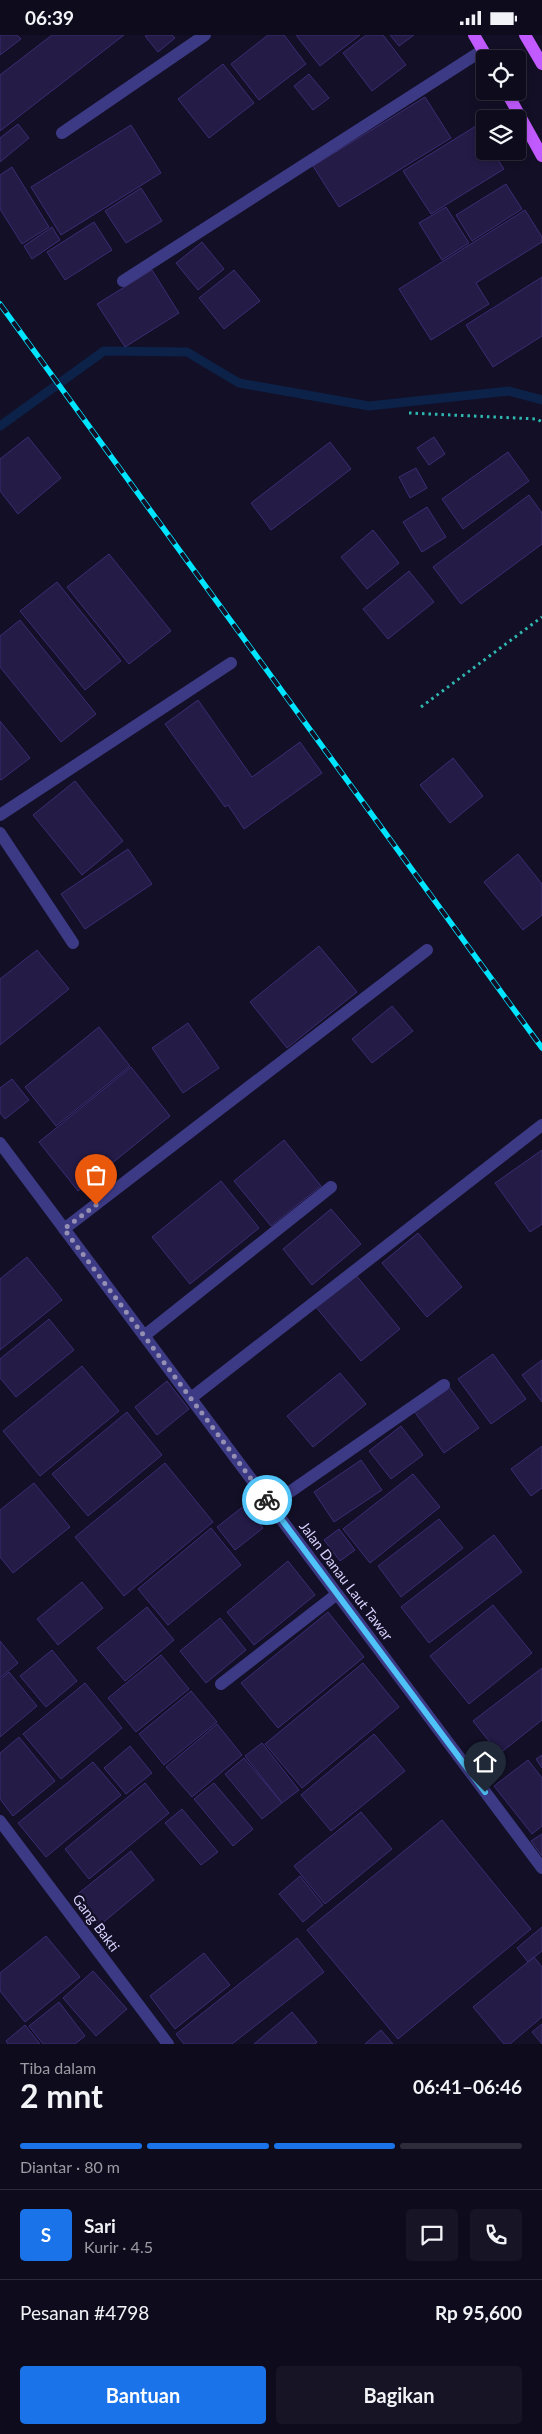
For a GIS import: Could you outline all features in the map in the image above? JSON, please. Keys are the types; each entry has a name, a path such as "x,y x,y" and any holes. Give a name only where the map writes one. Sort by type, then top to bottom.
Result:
{"main road":[{"path":"474,35 483,50"},
{"path":"525,35 542,64"},
{"path":"511,100 542,156"}],"street":[{"path":"62,133 205,35"},
{"path":"124,281 476,60"},
{"path":"0,815 231,663"},
{"path":"0,833 73,943"},
{"path":"64,1229 427,950"},
{"path":"191,1398 542,1125"},
{"name":"Jalan Danau Laut Tawar","path":"0,1143 542,1868"},
{"path":"144,1336 331,1187"},
{"path":"271,1505 444,1385"},
{"path":"221,1684 337,1594"},
{"name":"Gang Bakti","path":"0,1821 166,2043"}],"path":[{"path":"409,413 537,419 542,422"},
{"path":"421,707 542,617"}],"building":[{"path":"0,35 17,35 21,39 0,55"},
{"path":"52,35 124,35 0,131 0,75"},
{"path":"172,35 175,38 158,52 145,36"},
{"path":"268,35 284,35 306,64 259,100 231,64"},
{"path":"296,35 360,35 320,66"},
{"path":"366,35 383,35 406,65 372,91 343,53"},
{"path":"390,35 414,35 399,46"},
{"path":"223,64 254,103 209,138 178,99"},
{"path":"309,74 329,98 313,110 294,86"},
{"path":"425,97 451,138 339,207 313,166"},
{"path":"18,124 29,138 0,162 0,138"},
{"path":"131,125 161,173 61,235 31,187"},
{"path":"476,126 476,160 498,160 504,169 431,214 403,171"},
{"path":"12,167 49,227 22,244 0,209 0,175"},
{"path":"506,184 522,209 472,241 456,215"},
{"path":"141,188 162,221 126,243 105,211"},
{"path":"446,207 469,243 442,260 419,223"},
{"path":"525,210 542,237 542,242 476,283 489,304 431,340 399,289"},
{"path":"94,222 112,250 65,280 47,252"},
{"path":"52,227 60,240 32,259 24,246"},
{"path":"202,242 224,269 198,290 176,263"},
{"path":"152,270 179,313 125,347 97,304"},
{"path":"234,270 260,301 224,329 199,298"},
{"path":"542,277 542,336 493,367 466,325"},
{"path":"28,437 61,478 18,514 0,491 0,459"},
{"path":"434,437 445,454 429,465 417,448"},
{"path":"330,442 351,469 271,530 251,503"},
{"path":"508,452 529,481 463,529 442,499"},
{"path":"416,468 427,488 410,498 399,477"},
{"path":"529,495 542,513 542,544 461,604 433,567"},
{"path":"427,507 446,537 422,552 403,522"},
{"path":"373,530 399,563 367,589 341,557"},
{"path":"109,554 171,631 129,664 67,587"},
{"path":"409,571 434,602 388,639 363,609"},
{"path":"57,582 121,661 85,690 20,611"},
{"path":"20,620 96,714 61,742 0,667 0,636"},
{"path":"198,700 252,777 300,742 322,773 244,829 228,805 225,807 165,724"},
{"path":"0,721 30,758 1,780 0,779"},
{"path":"453,758 483,796 450,823 420,785"},
{"path":"75,781 123,841 82,875 33,815"},
{"path":"128,849 152,884 85,929 61,894"},
{"path":"518,854 542,884 542,915 523,930 484,882"},
{"path":"319,946 357,992 287,1048 250,1002"},
{"path":"37,950 69,989 0,1045 0,979"},
{"path":"392,1006 413,1031 372,1063 352,1039"},
{"path":"188,1023 219,1068 183,1093 152,1048"},
{"path":"99,1027 130,1066 56,1126 25,1087"},
{"path":"131,1067 170,1116 78,1191 39,1142"},
{"path":"12,1079 29,1100 5,1119 0,1113 0,1088"},
{"path":"284,1140 321,1186 271,1226 234,1181"},
{"path":"542,1150 542,1224 530,1232 495,1183"},
{"path":"221,1181 259,1228 190,1284 152,1237"},
{"path":"331,1209 361,1244 312,1285 283,1249"},
{"path":"418,1233 462,1287 427,1317 382,1263"},
{"path":"27,1257 62,1300 0,1350 0,1279"},
{"path":"355,1274 400,1329 361,1361 315,1306"},
{"path":"49,1319 74,1350 16,1397 0,1378 0,1359"},
{"path":"493,1354 526,1399 491,1424 458,1379"},
{"path":"542,1360 542,1402 522,1375"},
{"path":"82,1366 119,1411 40,1476 3,1431"},
{"path":"340,1373 366,1404 313,1447 287,1416"},
{"path":"167,1381 189,1409 157,1435 135,1407"},
{"path":"449,1387 479,1428 444,1453 414,1411"},
{"path":"127,1412 162,1455 88,1516 52,1474"},
{"path":"401,1426 423,1455 391,1479 369,1451"},
{"path":"542,1446 542,1488 531,1496 511,1469"},
{"path":"361,1460 382,1490 334,1522 314,1492"},
{"path":"165,1463 213,1522 124,1596 75,1537"},
{"path":"413,1474 440,1507 370,1563 343,1529"},
{"path":"34,1483 70,1527 13,1573 0,1557 0,1510"},
{"path":"245,1505 263,1528 235,1550 217,1527"},
{"path":"439,1519 463,1548 401,1597 378,1566"},
{"path":"211,1528 241,1565 168,1625 138,1589"},
{"path":"339,1529 355,1550 340,1561 324,1540"},
{"path":"494,1535 522,1572 429,1643 401,1607"},
{"path":"288,1561 315,1595 254,1645 227,1612"},
{"path":"82,1582 103,1608 58,1645 37,1619"},
{"path":"493,1605 532,1653 469,1704 430,1656"},
{"path":"147,1607 174,1640 125,1681 97,1648"},
{"path":"328,1612 364,1657 278,1728 241,1683"},
{"path":"220,1618 246,1650 206,1683 180,1651"},
{"path":"0,1641 18,1663 0,1678"},
{"path":"52,1650 77,1681 46,1707 20,1676"},
{"path":"161,1655 189,1689 136,1732 108,1698"},
{"path":"363,1663 399,1707 302,1788 265,1744"},
{"path":"542,1668 542,1720 499,1754 473,1721"},
{"path":"9,1672 37,1706 0,1737 0,1680"},
{"path":"85,1683 122,1728 61,1779 23,1734"},
{"path":"191,1691 217,1722 164,1765 139,1734"},
{"path":"217,1724 242,1755 192,1797 166,1767"},
{"path":"374,1734 405,1771 331,1831 301,1795"},
{"path":"19,1737 55,1781 13,1816 0,1799 0,1753"},
{"path":"262,1743 299,1790 282,1803 245,1756"},
{"path":"130,1746 152,1773 126,1794 104,1768"},
{"path":"542,1755 542,1768 536,1759"},
{"path":"244,1758 282,1803 262,1819 225,1774"},
{"path":"528,1760 542,1778 542,1826 532,1834 494,1786"},
{"path":"93,1762 121,1795 46,1857 18,1823"},
{"path":"145,1783 169,1813 89,1879 65,1849"},
{"path":"214,1783 253,1829 233,1846 194,1799"},
{"path":"182,1809 218,1852 201,1865 165,1823"},
{"path":"361,1812 392,1849 325,1904 294,1866"},
{"path":"442,1820 531,1929 398,2039 307,1930"},
{"path":"542,1834 542,1856 531,1841"},
{"path":"131,1851 154,1880 99,1926 74,1897"},
{"path":"300,1876 323,1905 303,1922 279,1894"},
{"path":"542,1927 542,1951 528,1962 517,1948"},
{"path":"46,1936 80,1977 25,2022 0,1991 0,1973"},
{"path":"297,1938 324,1972 232,2044 184,2044 176,2034"},
{"path":"204,1953 230,1985 175,2029 150,1996"},
{"path":"534,1957 542,1967 542,2017 510,2044 504,2044 473,2007"},
{"path":"93,1971 127,2009 96,2036 63,1998"},
{"path":"59,2002 85,2036 75,2044 43,2044 29,2026"},
{"path":"292,2012 317,2042 315,2044 254,2044"},
{"path":"542,2024 542,2044 532,2032"},
{"path":"25,2025 40,2044 8,2044 6,2041"},
{"path":"381,2030 393,2044 365,2044"}],"waterway":[{"path":"0,426 104,351 187,352 239,383 369,406 509,391 542,400"}],"railway":[{"path":"0,304 542,1048"}],"way so far":[{"path":"96,1205 64,1229 267,1500"}],"route":[{"path":"267,1500 485,1792"}]}
